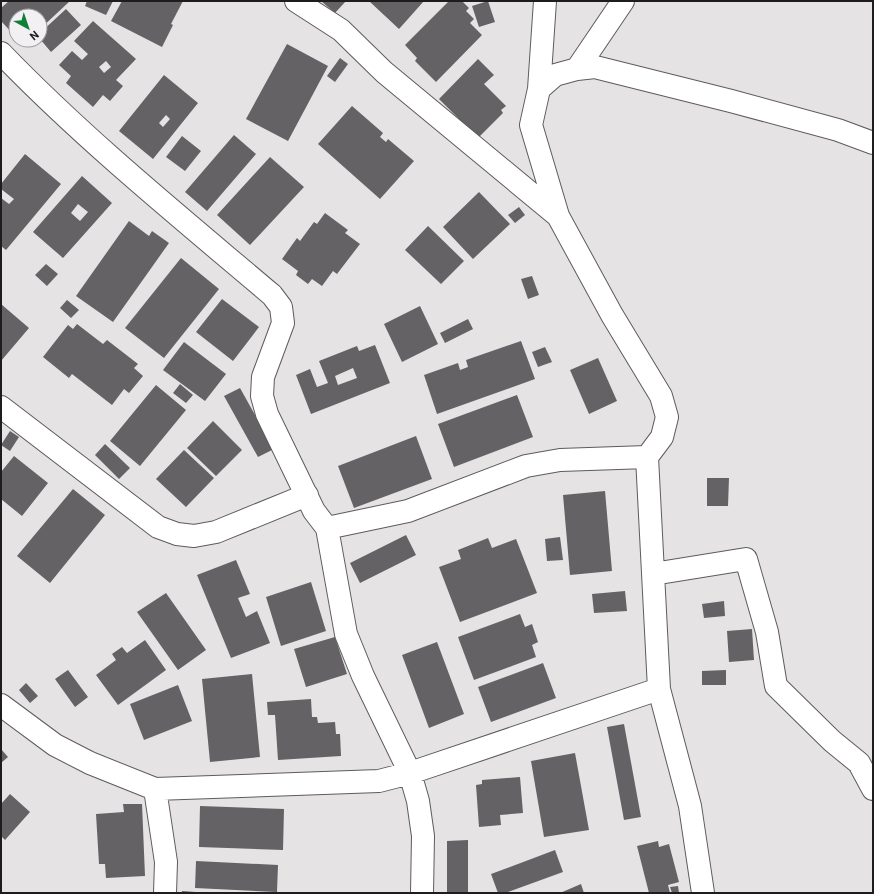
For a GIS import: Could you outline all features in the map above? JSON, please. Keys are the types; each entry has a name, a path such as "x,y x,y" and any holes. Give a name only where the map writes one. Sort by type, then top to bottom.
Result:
{"street":[{"path":"296,1 341,30 384,72 558,216"},
{"path":"545,1 539,89 531,125 558,216 612,315 661,396 667,417 662,437 647,457 659,690 690,806 703,893"},
{"path":"577,69 623,1"},
{"path":"1,53 25,78 131,176 272,295 281,307 283,323 264,377 262,396 267,414 314,511 327,528 346,634 363,676 410,773 418,801 423,836 422,893"},
{"path":"539,89 555,75 577,69 595,67 838,130 873,143"},
{"path":"1,407 158,527 177,534 194,536 216,532 307,495"},
{"path":"327,528 408,511 526,466 560,460 647,457"},
{"path":"653,574 746,559 767,632 776,686 832,742 859,763 873,789"},
{"path":"1,705 55,745 90,763 155,789 360,783 379,781 410,773 659,690"},
{"path":"155,789 166,862 165,893"}],"building":[{"path":"9,1 70,1 48,22 48,8 8,8 8,28 1,21 1,8"},
{"path":"87,1 113,1 106,15 85,6"},
{"path":"122,1 183,1 171,24 173,25 162,47 111,21"},
{"path":"321,1 346,1 335,13"},
{"path":"369,1 424,1 399,29"},
{"path":"449,1 462,1 469,8 466,11 474,19 470,23 482,35 436,82 415,61 417,58 405,45"},
{"path":"488,1 495,22 479,27 472,6"},
{"path":"66,9 81,25 51,52 48,48 48,26"},
{"path":"93,21 136,59 116,80 123,86 110,101 103,95 93,107 66,83 71,76 59,65 72,51 82,60 88,54 74,41","holes":["106,61 111,67 104,73 99,67"]},
{"path":"287,44 328,66 288,141 246,119"},
{"path":"340,58 348,64 335,82 327,76"},
{"path":"478,59 494,75 484,84 506,106 501,110 503,113 478,138 439,99"},
{"path":"164,75 198,103 153,159 119,131","holes":["166,115 170,119 163,127 159,123"]},
{"path":"352,106 383,133 380,137 386,142 388,139 414,161 380,199 318,144"},
{"path":"234,135 256,154 207,211 185,192"},
{"path":"182,136 201,151 185,171 166,157"},
{"path":"25,154 61,184 6,250 1,246 1,198 9,204 14,199 1,189 1,184"},
{"path":"270,157 304,187 250,245 217,215"},
{"path":"82,176 112,203 63,258 33,232","holes":["78,204 88,212 80,221 71,213"]},
{"path":"479,192 510,224 473,259 443,227"},
{"path":"519,207 525,215 515,223 508,215"},
{"path":"325,213 348,230 345,233 360,244 337,274 333,271 322,286 312,279 308,284 296,275 298,271 282,259 297,238 300,241 314,222 317,224"},
{"path":"129,221 149,236 152,231 169,243 113,322 76,296"},
{"path":"428,226 464,261 441,284 405,250"},
{"path":"181,258 219,289 164,358 125,328"},
{"path":"46,264 58,274 47,286 35,275"},
{"path":"532,276 539,295 528,299 521,279"},
{"path":"222,299 259,327 233,361 196,332"},
{"path":"67,300 79,310 71,318 60,308"},
{"path":"1,304 29,328 1,361"},
{"path":"420,306 438,344 402,362 384,324"},
{"path":"468,319 473,329 445,343 440,333"},
{"path":"77,324 103,344 107,340 138,364 134,368 143,376 129,393 124,389 112,405 72,374 69,378 43,357 68,325 73,329"},
{"path":"521,341 535,379 437,414 424,375 458,363 460,370 468,367 466,360"},
{"path":"184,342 226,374 205,401 163,370"},
{"path":"375,345 390,383 311,414 296,375 310,369 317,387 328,383 319,361 357,346 359,351","holes":["353,368 357,378 338,385 335,376"]},
{"path":"545,347 552,362 538,367 532,352"},
{"path":"598,358 617,401 589,414 570,370"},
{"path":"180,384 193,395 186,403 173,393"},
{"path":"156,385 186,410 140,466 110,441"},
{"path":"240,388 274,449 258,457 224,396"},
{"path":"517,395 533,437 454,467 438,424"},
{"path":"213,421 242,450 216,476 187,448"},
{"path":"10,431 19,437 10,451 1,445"},
{"path":"416,436 432,479 354,508 338,466"},
{"path":"105,444 130,468 119,479 95,455"},
{"path":"184,450 214,478 186,507 156,479"},
{"path":"14,456 48,483 22,516 1,499 1,472"},
{"path":"707,478 729,478 728,506 707,506"},
{"path":"73,489 105,515 50,583 17,556"},
{"path":"605,491 612,571 570,575 563,495"},
{"path":"406,535 416,555 360,583 350,563"},
{"path":"560,537 563,560 547,561 545,539"},
{"path":"488,538 492,548 516,539 537,593 460,622 439,567 461,559 458,550"},
{"path":"236,560 250,594 238,598 246,617 257,611 270,643 231,658 197,575"},
{"path":"311,582 326,631 281,646 266,597"},
{"path":"625,591 627,611 594,613 592,594"},
{"path":"166,593 206,650 178,670 137,612"},
{"path":"724,601 725,616 704,618 702,604"},
{"path":"520,614 525,627 532,624 538,642 532,645 536,657 474,680 458,637"},
{"path":"752,629 754,660 729,662 727,631"},
{"path":"335,637 347,674 306,687 294,649"},
{"path":"145,640 166,670 118,705 96,675 116,660 112,654 122,647 127,653"},
{"path":"437,642 464,714 429,728 402,655"},
{"path":"543,663 556,698 491,722 478,687"},
{"path":"68,670 88,697 75,707 55,679"},
{"path":"726,670 726,685 702,685 702,671"},
{"path":"252,674 260,757 210,762 202,679"},
{"path":"26,683 38,696 30,703 19,690"},
{"path":"178,685 192,721 144,740 130,704"},
{"path":"311,699 312,717 317,717 318,723 335,722 336,734 340,734 341,756 278,760 275,715 268,715 267,702"},
{"path":"624,724 641,817 624,820 607,727"},
{"path":"1,749 8,757 1,763"},
{"path":"575,753 589,830 544,837 531,761"},
{"path":"520,777 523,813 500,815 501,825 479,827 476,785 482,784 482,780"},
{"path":"10,794 30,812 5,840 1,836 1,804"},
{"path":"123,804 142,804 145,876 106,878 105,864 99,864 96,814 124,812"},
{"path":"200,806 284,809 283,850 199,847"},
{"path":"468,840 468,893 447,893 447,841"},
{"path":"658,841 659,847 669,844 679,882 668,885 670,893 649,893 637,846"},
{"path":"555,850 563,872 505,893 498,893 491,874"},
{"path":"196,861 278,865 277,892 195,888"},
{"path":"581,884 584,893 560,893"},
{"path":"678,886 679,893 672,893 670,887"},
{"path":"182,891 196,892 196,893 182,893"}]}
